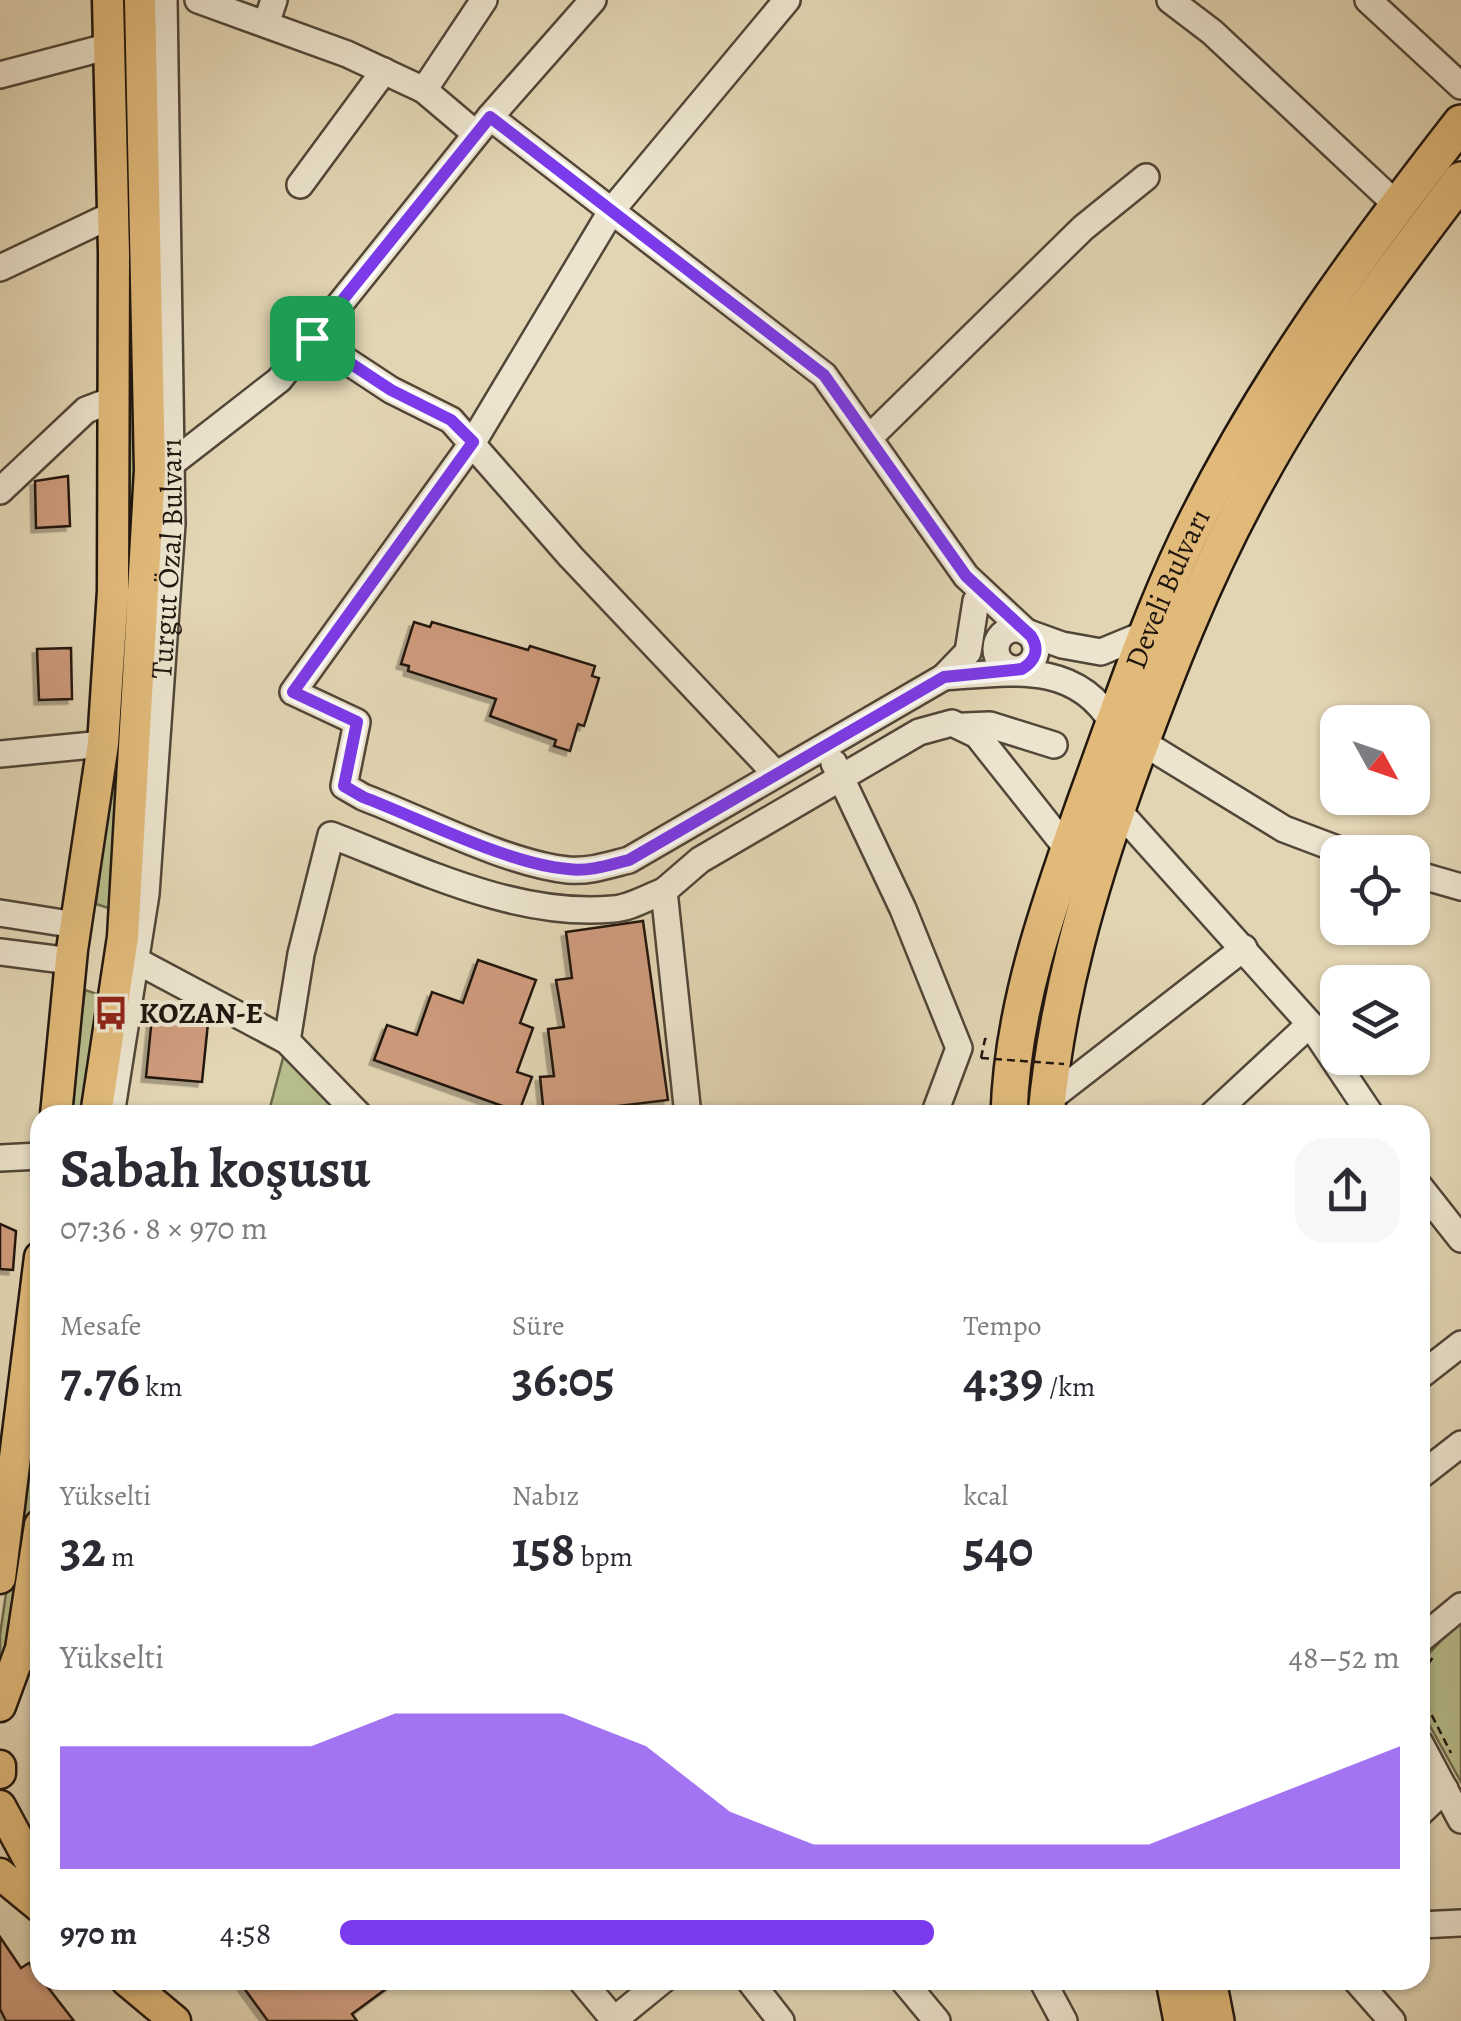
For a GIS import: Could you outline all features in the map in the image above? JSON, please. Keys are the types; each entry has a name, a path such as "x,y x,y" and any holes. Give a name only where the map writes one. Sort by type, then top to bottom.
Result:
{"highway":[{"name":"Develi Bulvarı","path":"1047,1105 1054,1036 1071,951 1118,809 1127,733 1147,633 1208,498 1273,382 1461,124"},
{"name":"Develi Bulvarı","path":"1011,1105 1023,1000 1069,851 1257,478 1346,335 1461,180"},
{"path":"1176,1990 1182,2021"},
{"path":"1210,1990 1216,2021"}],"main road":[{"name":"Turgut Özal Bulvarı","path":"57,1105 71,962 103,744 112,591 114,214 108,0"},
{"name":"Turgut Özal Bulvarı","path":"98,1105 126,955 161,467 140,0"},
{"path":"71,962 91,972 126,955 112,925 99,921 76,925"},
{"path":"2,1559 30,1336"},
{"path":"0,1706 30,1656"},
{"path":"0,1806 30,1862"},
{"path":"0,1874 30,1900"},
{"path":"138,1990 175,2021"}],"street":[{"name":"Turgut Özal Bulvarı","path":"161,467 164,0"},
{"path":"198,0 270,12 424,90 612,210 824,375 966,576 1035,642 1035,656 1027,666 944,677"},
{"path":"424,90 484,0"},
{"path":"161,467 279,380 483,126 593,0"},
{"path":"787,0 612,210 473,442 293,692 357,722 344,786 363,797 528,860 567,870 593,869 629,860 944,677 968,652 976,601"},
{"path":"1170,0 1212,32 1398,206"},
{"path":"1368,0 1461,86"},
{"path":"0,75 110,46"},
{"path":"300,185 384,71"},
{"path":"868,438 1082,228 1146,177"},
{"path":"0,268 114,214"},
{"path":"312,338 391,390 451,420 572,557 776,774"},
{"path":"0,491 86,410 115,398"},
{"path":"966,576 998,660 1015,670 1077,688 1100,701 1127,733 1284,829 1320,843"},
{"path":"996,648 1006,632 1026,632 1062,645 1100,652 1147,633"},
{"path":"287,1041 301,954 331,835 454,882 550,908 616,909 664,891 700,860 919,732 952,722 990,726 1054,745"},
{"path":"965,726 1069,851"},
{"path":"0,754 103,744"},
{"path":"824,746 903,909 959,1048 938,1105"},
{"path":"1118,809 1310,1024 1365,1105"},
{"path":"1430,878 1461,887"},
{"path":"664,891 687,1105"},
{"path":"0,913 76,925"},
{"path":"1051,1105 1244,948"},
{"path":"0,952 71,962"},
{"path":"126,955 287,1041 350,1105"},
{"name":"Turgut Özal Bulvarı","path":"112,1105 126,955"},
{"path":"1223,1105 1310,1024"},
{"path":"0,1158 30,1156"},
{"path":"1430,1200 1461,1240"},
{"path":"1430,1360 1461,1344"},
{"path":"1430,1468 1461,1444"},
{"path":"1430,1632 1461,1606"},
{"path":"1430,1761 1461,1820"},
{"path":"1430,1803 1445,1789"},
{"path":"1430,1925 1461,1924"},
{"path":"589,1990 614,2020 651,1990"},
{"path":"757,1990 781,2021"},
{"path":"911,1990 937,2021"},
{"path":"1047,1990 1064,2021"},
{"path":"1365,1990 1392,2021"}],"path":[{"path":"992,1048 992,1040 985,1039 982,1058 1064,1064"},
{"path":"1430,1712 1453,1757"}],"green space":[{"path":"120,0 129,0 140,452 115,910 96,904 120,677 129,506 129,337"},
{"path":"85,990 103,996 84,1105 70,1105"},
{"path":"284,1054 330,1105 271,1105"},
{"path":"30,1427 30,1521 13,1649 0,1665 0,1635"},
{"path":"1461,1620 1461,1782 1430,1726 1430,1653"}],"building":[{"path":"68,476 70,526 36,528 35,481"},
{"path":"414,622 430,627 432,622 595,666 592,676 599,678 584,726 578,724 570,751 554,746 556,740 490,716 496,699 408,671 409,666 401,664"},
{"path":"71,648 72,699 39,700 37,649"},
{"path":"643,921 668,1100 627,1105 543,1105 540,1077 554,1076 548,1029 564,1027 556,980 572,978 566,932"},
{"path":"478,960 536,980 520,1023 533,1028 517,1072 532,1077 522,1105 499,1105 374,1060 387,1025 417,1035 432,992 463,1003"},
{"path":"152,1017 208,1023 202,1082 146,1077"},
{"path":"0,1224 16,1231 13,1270 0,1269"},
{"path":"0,1937 21,1968 30,1964 30,1990 50,1990 74,2021 6,2021 0,2009"},
{"path":"245,1990 384,1990 352,2014 357,2021 268,2021"}],"place":[{"name":"KOZAN-E","path":"111,1013"}],"route":[{"path":"490,117 824,375 966,576 1031,636 1035,656 1022,669 944,677 664,841 629,860 593,869 567,870 528,860 363,797 344,786 357,722 293,692 473,442 451,420 391,390 312,338 490,117"}]}
